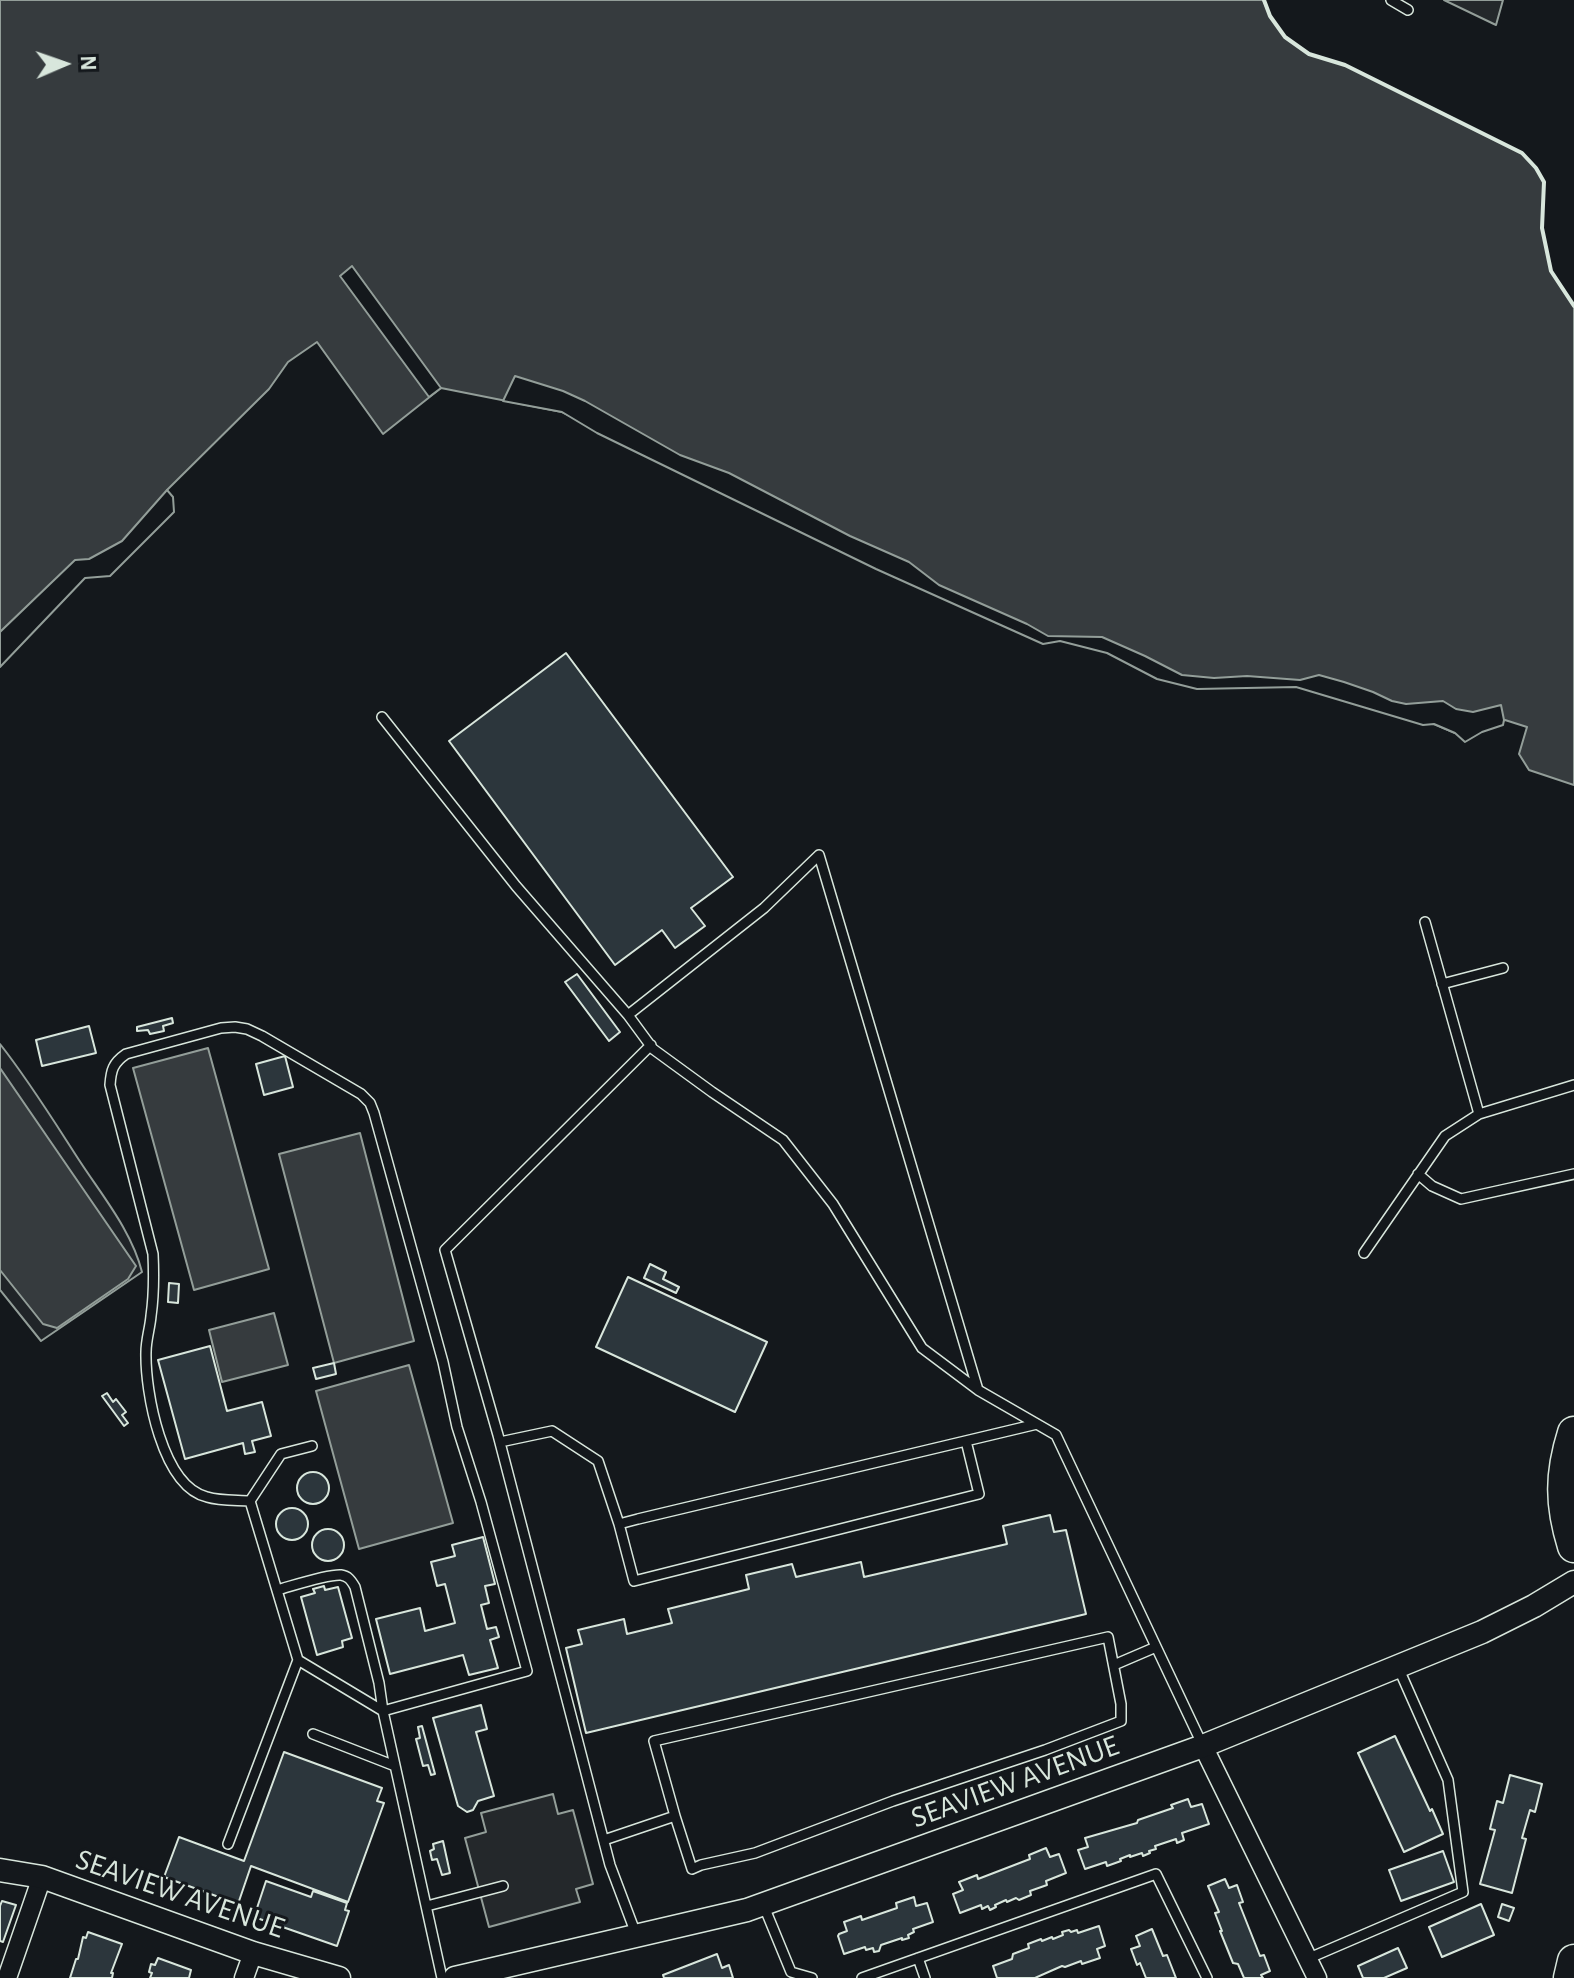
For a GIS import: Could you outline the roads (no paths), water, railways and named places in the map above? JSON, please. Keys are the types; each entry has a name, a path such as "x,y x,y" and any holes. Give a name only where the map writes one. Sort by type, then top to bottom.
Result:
{"highway":[{"path":"1574,1433 1563,1481 1565,1510 1574,1546"},
{"path":"1570,1978 1574,1961"}],"street":[{"name":"SEAVIEW AVENUE","path":"455,1978 487,1974 747,1910 1203,1746 1482,1632 1574,1582"},
{"path":"1203,1746 1317,1978"},
{"name":"SEAVIEW AVENUE","path":"0,1870 42,1877 253,1953 339,1978"},
{"path":"7,1978 42,1877"},
{"path":"244,1978 253,1953"}],"lane":[{"path":"1391,0 1408,10"},
{"path":"382,717 516,886 651,1045 712,1092 783,1140 833,1204 922,1348 978,1390 1056,1435 1203,1746"},
{"path":"628,1015 764,908 819,855 978,1390"},
{"path":"1425,922 1479,1114"},
{"path":"1442,984 1503,968"},
{"path":"250,1501 206,1497 192,1490 168,1460 158,1433 147,1377 146,1348 154,1276 153,1254 110,1085 115,1062 126,1054 235,1027 262,1036 361,1094 370,1103 443,1362 457,1427 527,1671 383,1711 298,1660"},
{"path":"636,1936 610,1865 500,1442 445,1250 651,1045"},
{"path":"1364,1253 1445,1136 1479,1114 1574,1085"},
{"path":"1418,1174 1432,1186 1461,1199 1574,1174"},
{"path":"619,1524 1037,1424"},
{"path":"500,1442 552,1431 598,1461 634,1581 979,1494 966,1441"},
{"path":"250,1501 281,1454 312,1446"},
{"path":"228,1844 298,1660 250,1501"},
{"path":"277,1590 343,1575 351,1579 355,1587 379,1683 442,1978"},
{"path":"1108,1637 1121,1704 1121,1721 755,1853 692,1869 675,1816 654,1741 1108,1637"},
{"path":"1114,1665 1156,1647"},
{"path":"1307,1959 1463,1892 1448,1780 1398,1667"},
{"path":"313,1734 395,1766"},
{"path":"604,1840 675,1816"},
{"path":"862,1978 1156,1874 1207,1978"},
{"path":"427,1906 503,1886"},
{"path":"763,1904 791,1972 812,1978"},
{"path":"918,1958 925,1978"}]}
